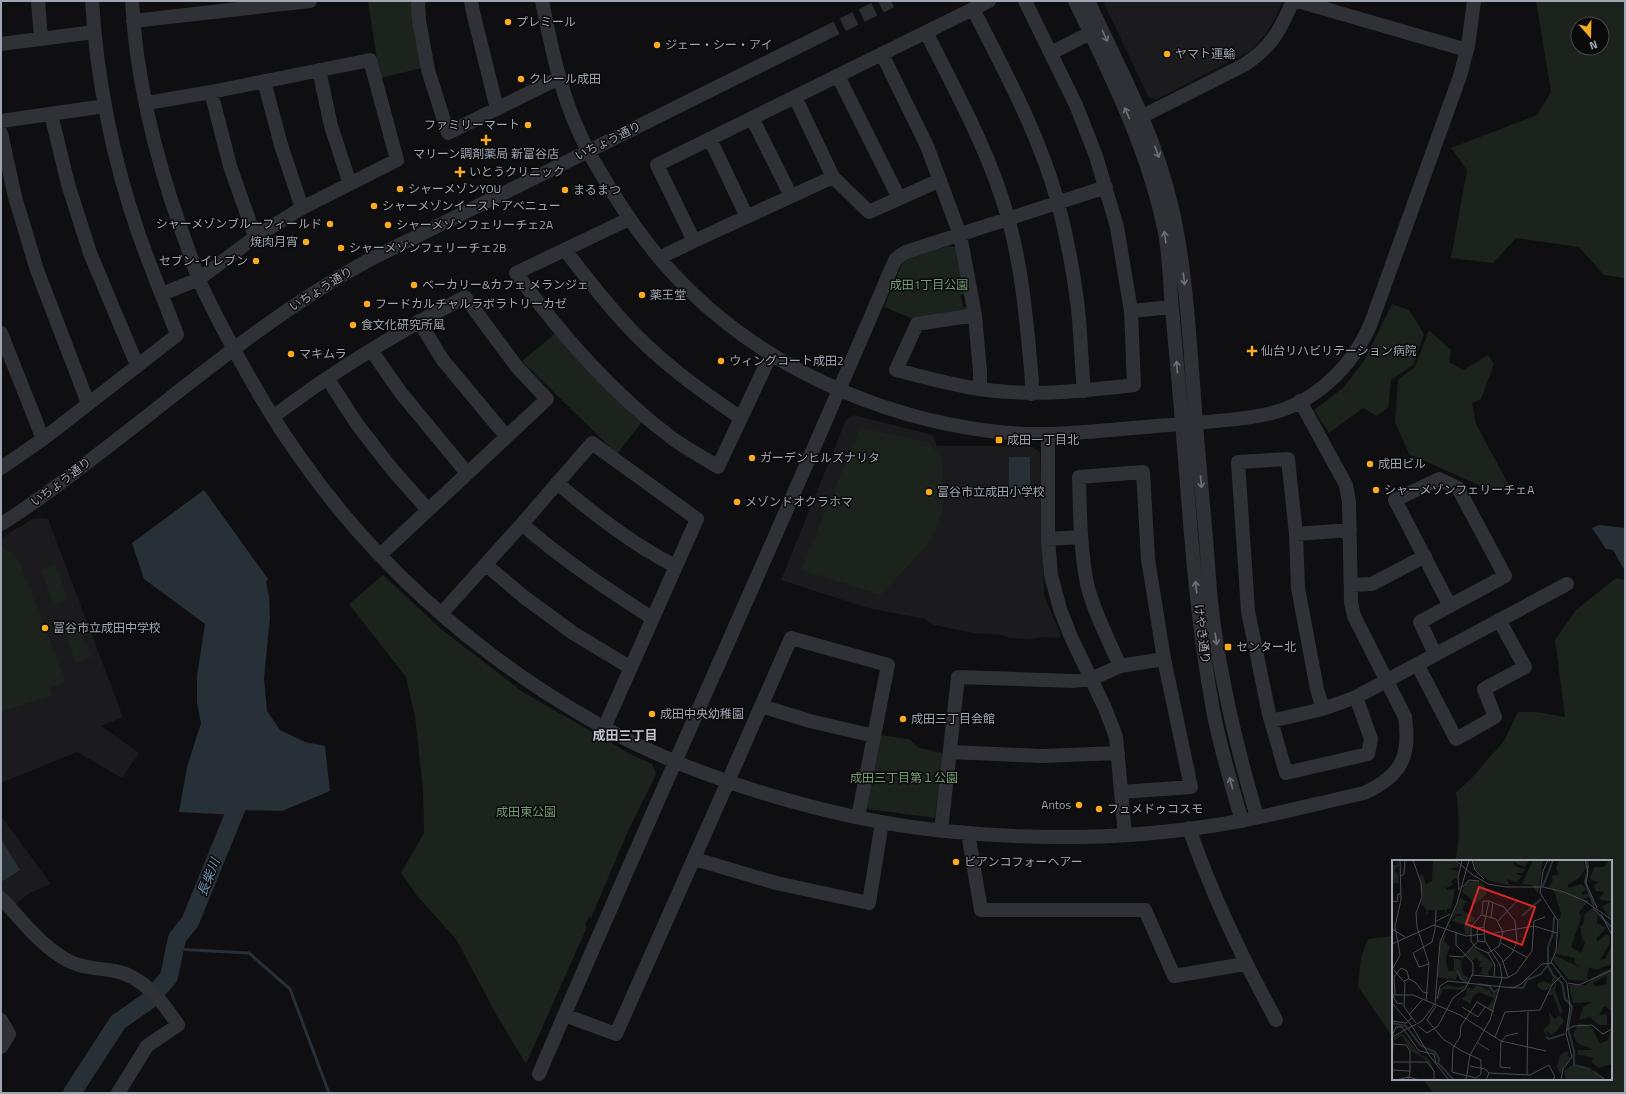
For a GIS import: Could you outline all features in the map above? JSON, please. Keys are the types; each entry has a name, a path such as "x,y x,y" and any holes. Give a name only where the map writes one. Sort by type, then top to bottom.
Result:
{"street":[{"path":"38,1 40,39"},
{"path":"1,468 43,439 137,365 178,335 139,235 115,153 98,68 92,1"},
{"path":"132,1 133,21 146,103 155,144 171,203 199,279 234,348 273,417 300,458 325,491 380,555 441,614 518,675 604,728 658,755 727,782 795,802 882,822 941,831 1039,837 1125,834 1242,821 1364,793 1375,788 1397,771 1406,752 1408,734 1405,717 1354,616 1351,585 1349,502 1346,485 1300,402"},
{"path":"133,21 198,7 309,1"},
{"path":"418,1 419,20 428,70 448,133 559,78"},
{"path":"472,1 473,12 497,109"},
{"path":"542,1 559,78 578,131 588,150 629,220 659,258 688,290 710,309 771,354 840,391 898,413 941,423 991,431 1048,435 1264,415 1283,410 1300,402 1333,379 1358,349 1365,336 1460,76 1467,50 1474,1"},
{"path":"694,241 657,165 988,1"},
{"path":"975,315 917,324 896,370 980,390 1031,394 1084,391 1134,385 1131,311 1117,227 1106,188 1096,156 1076,105 1025,1"},
{"path":"1074,1 1130,122 1145,160 1154,188 1165,234 1172,307 1189,423 1219,664 1240,759 1256,817"},
{"path":"1088,1 1143,116 1158,156 1172,207 1188,310 1189,423"},
{"path":"1143,116 1238,68 1254,58 1263,51 1280,29 1293,1"},
{"path":"1298,1 1467,50"},
{"path":"973,9 1024,110 1044,160 1058,202 1069,250 1077,301 1084,391"},
{"path":"1,44 94,32"},
{"path":"926,32 988,159 1008,219 1025,303 1032,381 1031,394"},
{"path":"1051,53 1090,33"},
{"name":"いちょう通り","path":"1,524 54,488 234,348 334,279 588,150 824,34"},
{"path":"882,54 927,146 960,235 975,315 980,390"},
{"path":"146,103 211,92 370,60 397,160 302,208 255,237 199,279 162,294"},
{"path":"319,70 331,126 350,184"},
{"path":"838,76 899,198"},
{"path":"264,81 281,145 302,208"},
{"path":"211,92 230,166 255,237"},
{"path":"796,97 833,177 869,212 940,180"},
{"path":"1,121 105,106"},
{"path":"51,114 68,184 90,253 137,365"},
{"path":"752,118 791,196"},
{"path":"1,133 15,198 37,270 88,403"},
{"path":"710,139 747,217"},
{"path":"659,258 833,177"},
{"path":"539,1074 564,1014 898,257 906,252 1058,202 1106,188"},
{"path":"629,220 516,273 545,312 606,382 674,440 718,466 771,354"},
{"path":"565,250 621,320 644,342 703,392 741,418"},
{"path":"273,417 327,378 371,350 419,321 465,297 517,367 547,399 380,555"},
{"path":"1131,311 1172,307"},
{"path":"419,321 442,359 506,436"},
{"path":"1,333 43,439"},
{"path":"371,350 401,393 467,473"},
{"path":"327,378 357,424 391,468 428,510"},
{"name":"けやき通り","path":"1189,423 1184,443 1191,542 1205,661 1220,740 1242,821"},
{"path":"1048,435 1048,539 1051,575 1060,609 1071,638 1106,708 1116,737 1125,834"},
{"path":"441,614 486,565 592,443 697,519 604,728"},
{"path":"1323,709 1317,689 1298,588 1296,534 1288,459 1238,462 1248,611 1271,721 1286,773 1368,754 1371,739 1356,697"},
{"path":"1120,666 1095,610 1088,584 1080,536 1079,477 1143,472 1148,559 1164,659 1191,787 1121,792"},
{"path":"1435,654 1420,622 1450,606 1505,576 1458,488 1439,479 1395,500 1450,606"},
{"path":"556,483 594,513 647,551 675,566"},
{"path":"522,524 549,548 592,580 652,618"},
{"path":"1296,534 1350,530"},
{"path":"1048,539 1080,536"},
{"path":"1351,585 1372,584 1425,556"},
{"path":"486,565 524,597 573,633 631,668"},
{"path":"1271,721 1323,709 1356,697 1567,584"},
{"path":"1417,664 1456,739 1495,717 1484,689 1525,667 1500,620"},
{"path":"564,1014 616,1034 695,859 727,782 791,638 888,665 858,817"},
{"path":"941,831 958,676 1072,680 1091,679 1120,666 1164,659"},
{"path":"761,706 810,721 874,736"},
{"path":"950,752 1042,756 1118,753"},
{"path":"695,859 776,883 869,903 882,822"},
{"path":"1189,828 1204,873 1246,964 1276,1020"},
{"path":"968,833 981,910 1145,910 1174,976 1246,964"},
{"path":"1,898 46,947 66,960 89,968 115,971 132,976 160,1000 178,1025 147,1046 118,1093"},
{"path":"1,1020 9,1034 1,1047"}],"shaded area":[{"path":"1103,1 1282,1 1276,17 1265,35 1250,51 1157,99 1149,98"},
{"name":"富谷市立成田小学校","path":"854,415 933,435 937,446 1034,447 1040,453 1044,595 1061,635 1058,638 1009,638 1003,635 973,633 934,625 925,619 868,608 781,580 846,420"},
{"path":"1009,457 1030,457 1030,494 1009,494"},
{"path":"204,490 268,579 266,582 269,596 270,618 264,678 267,711 280,730 305,742 325,746 330,791 282,811 239,810 236,815 179,812 187,767 201,723 197,702 197,676 205,624 144,579 132,543"},
{"name":"富谷市立成田中学校","path":"33,519 48,519 123,717 101,726 139,753 122,778 77,752 1,783 1,538"},
{"path":"1599,525 1625,528 1625,571 1613,550 1606,549 1592,528"},
{"path":"1,816 51,884 28,894 14,906 1,892"},
{"path":"1,839 20,870 1,882"}],"green space":[{"path":"368,1 411,1 422,68 380,78"},
{"path":"1536,1 1625,1 1625,278 1604,275 1579,247 1516,238 1493,263 1451,258 1467,170 1451,148 1537,115 1551,92"},
{"name":"成田1丁目公園","path":"949,246 955,247 958,250 967,294 961,295 963,307 969,308 964,312 914,319 884,307 902,264 908,258"},
{"path":"1392,304 1409,310 1424,334 1413,365 1391,380 1388,408 1377,416 1363,408 1329,433 1314,410 1343,388 1364,361"},
{"path":"1429,330 1451,350 1449,362 1463,370 1488,355 1494,364 1481,399 1472,403 1476,424 1510,487 1505,492 1481,486 1409,454 1395,422 1398,380 1415,367"},
{"path":"557,332 644,419 617,454 522,361"},
{"path":"860,428 928,442 942,458 943,510 930,542 881,595 801,570"},
{"path":"1,547 12,553 20,563 66,682 50,688 53,695 1,712"},
{"path":"56,565 68,600 54,605 41,570"},
{"name":"成田東公園","path":"383,575 441,629 523,692 632,755 652,764 656,774 628,831 591,918 589,917 585,926 587,927 526,1064 496,1014 456,939 418,897 401,873 424,833 423,789 415,716 406,677 349,604"},
{"path":"1616,578 1625,580 1625,1093 1433,1093 1424,1080 1612,1080 1612,860 1455,860 1459,827 1456,792 1469,781 1504,741 1518,712 1536,712 1565,717 1555,640 1576,610"},
{"path":"78,622 91,657 76,663 63,628"},
{"name":"成田三丁目第１公園","path":"879,735 909,739 919,748 943,753 935,818 868,809 864,802"},
{"path":"1392,936 1392,1037 1358,986 1361,957 1368,939"}],"waterway":[{"name":"長柴川","path":"72,1093 118,1022 148,1001 169,977 177,938 190,922 241,797 241,792"},
{"path":"174,949 249,953 290,989 329,1093"}],"tunnel":[{"path":"824,34 891,1"}],"place":[{"name":"プレミール","path":"508,22"},
{"name":"ジェー・シー・アイ","path":"657,45"},
{"name":"ヤマト運輸","path":"1167,54"},
{"name":"クレール成田","path":"521,79"},
{"name":"ファミリーマート","path":"528,125"},
{"name":"マリーン調剤薬局 新富谷店","path":"486,140"},
{"name":"いとうクリニック","path":"460,172"},
{"name":"シャーメゾンYOU","path":"400,189"},
{"name":"まるまつ","path":"565,190"},
{"name":"シャーメゾンイーストアベニュー","path":"374,206"},
{"name":"シャーメゾンブルーフィールド","path":"330,224"},
{"name":"シャーメゾンフェリーチェ2A","path":"388,225"},
{"name":"焼肉月宵","path":"306,242"},
{"name":"シャーメゾンフェリーチェ2B","path":"341,248"},
{"name":"セブン-イレブン","path":"256,261"},
{"name":"ベーカリー&カフェ メランジェ","path":"414,285"},
{"name":"薬王堂","path":"642,295"},
{"name":"フードカルチャルラボラトリーカゼ","path":"367,304"},
{"name":"食文化研究所風","path":"353,325"},
{"name":"仙台リハビリテーション病院","path":"1252,351"},
{"name":"マキムラ","path":"291,354"},
{"name":"ウィングコート成田2","path":"721,361"},
{"name":"成田一丁目北","path":"999,440"},
{"name":"ガーデンヒルズナリタ","path":"752,458"},
{"name":"成田ビル","path":"1370,464"},
{"name":"シャーメゾンフェリーチェA","path":"1376,490"},
{"name":"富谷市立成田小学校","path":"929,492"},
{"name":"メゾンドオクラホマ","path":"737,502"},
{"name":"富谷市立成田中学校","path":"45,628"},
{"name":"センター北","path":"1228,647"},
{"name":"成田中央幼稚園","path":"652,714"},
{"name":"成田三丁目会館","path":"903,719"},
{"name":"Antos","path":"1079,805"},
{"name":"フュメドゥコスモ","path":"1099,809"},
{"name":"ビアンコフォーヘアー","path":"956,862"}],"district":[{"name":"成田三丁目","path":"625,735"}]}
